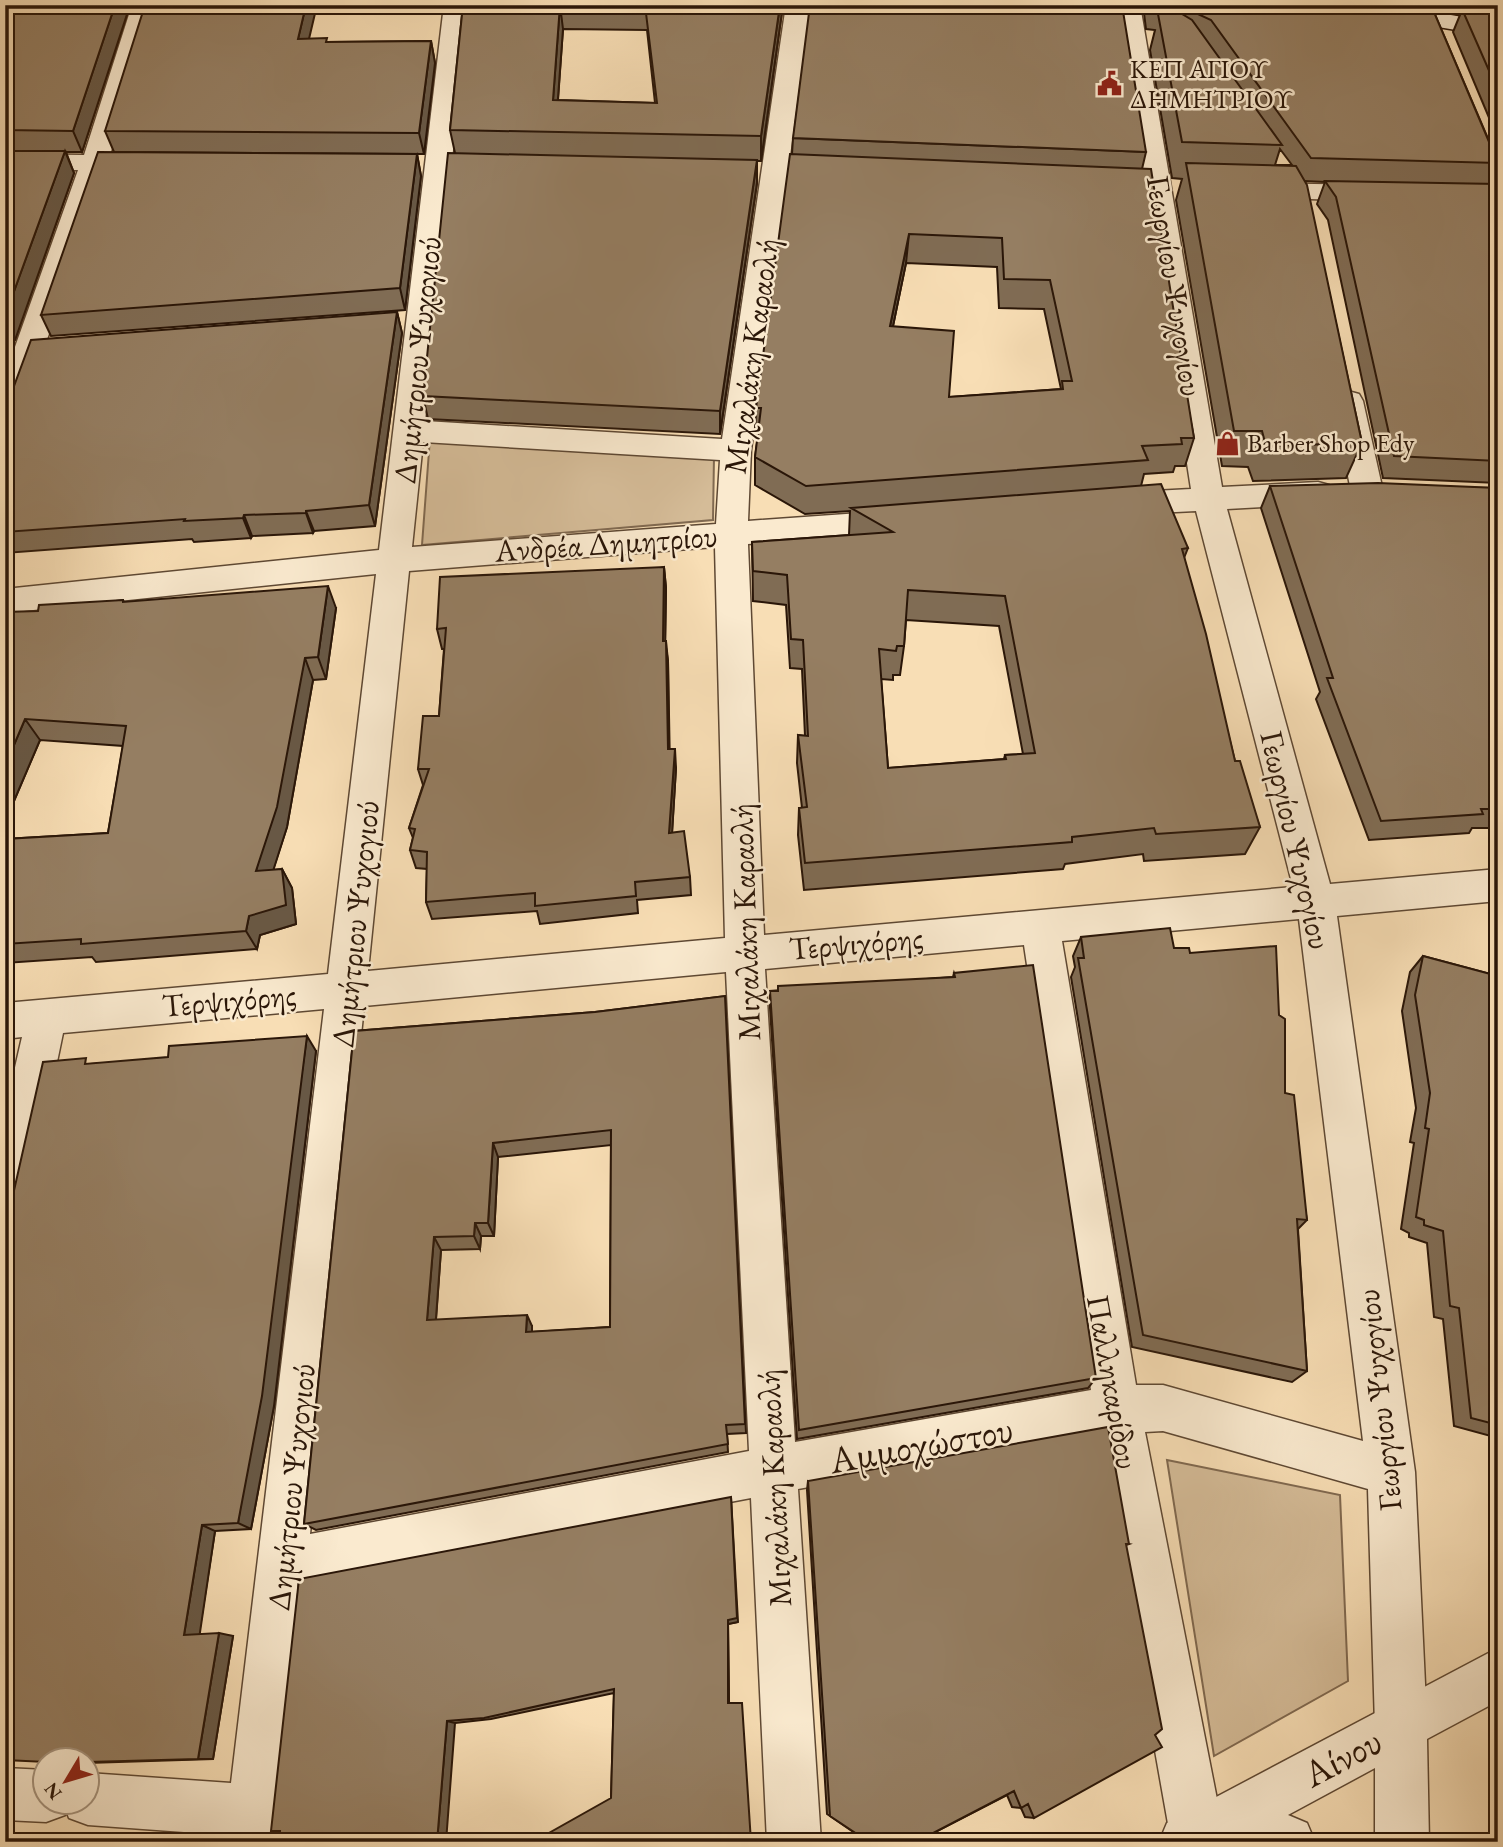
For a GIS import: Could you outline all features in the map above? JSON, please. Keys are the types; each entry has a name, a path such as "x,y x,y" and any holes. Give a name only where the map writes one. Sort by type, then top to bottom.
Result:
{"street":[{"path":"5,418 31,350 94,163 144,5"},
{"name":"Δημήτριου Ψυχογιού","path":"253,1826 410,431 406,321 452,165 456,5"},
{"name":"Μιχαλάκη Καραολή","path":"794,1842 745,953 731,534 736,450 798,5"},
{"path":"1348,5 1498,30"},
{"path":"1433,19 1443,45"},
{"name":"Γεωργίου Ψυχογίου","path":"1140,28 1159,189 1208,497 1316,901 1391,1472 1401,1726 1402,1842"},
{"path":"5,162 177,163"},
{"path":"411,165 452,165"},
{"path":"1286,181 1311,221"},
{"path":"1239,191 1286,181 1402,194"},
{"path":"1085,506 1208,497 1380,492 1342,370"},
{"path":"410,431 736,450"},
{"name":"Ανδρέα Δημητρίου","path":"5,601 395,560 935,518"},
{"name":"Τερψιχόρης","path":"5,1021 1495,887"},
{"name":"Παλληκαρίδου","path":"1040,926 1117,1409 1204,1831"},
{"path":"5,1207 47,1016"},
{"name":"Αμμοχώστου","path":"283,1563 772,1470 1117,1409 1163,1408 1391,1472"},
{"name":"Αίνου","path":"1204,1831 1498,1673"},
{"path":"5,1794 32,1795"},
{"path":"102,1801 253,1826"},
{"path":"1204,1831 1288,1842"}],"shaded area":[{"path":"430,438 714,456 713,520 422,545"},
{"path":"1167,1460 1340,1495 1348,1681 1214,1756"}],"building":[{"path":"5,5 115,5 73,131 5,130"},
{"path":"145,5 306,5 298,39 327,38 326,42 431,41 419,133 105,131"},
{"path":"463,5 560,5 553,100 657,103 645,5 780,5 761,136 450,130"},
{"path":"810,5 1122,5 1146,152 793,138"},
{"path":"1151,5 1431,5 1498,163 1311,158 1211,20 1185,8"},
{"path":"1462,9 1498,15 1498,91"},
{"path":"1158,14 1182,14 1192,20 1282,145 1182,142"},
{"path":"5,151 65,151 5,316"},
{"path":"98,152 417,154 400,288 41,315"},
{"path":"448,153 757,160 720,411 423,396"},
{"path":"790,154 1151,169 1194,438 1181,438 1182,444 1142,446 1148,460 806,486 755,457 761,408 756,408","holes":["909,234 1002,238 1004,279 1050,280 1072,381 1062,381 1063,389 949,397 954,331 890,326"]},
{"path":"1186,163 1296,166 1307,185 1362,443 1266,446 1262,431 1234,431"},
{"path":"1325,181 1498,184 1498,461 1394,456 1336,197"},
{"path":"397,312 369,505 306,513 244,515 243,518 184,521 185,519 5,532 5,406 31,340"},
{"path":"1378,483 1498,488 1498,809 1481,809 1483,814 1381,821 1327,678 1333,678 1270,486"},
{"path":"1161,484 1188,548 1182,549 1206,634 1235,761 1240,761 1260,827 1156,834 1154,828 1072,837 1072,842 805,863 799,808 807,807 798,735 808,736 803,640 791,639 787,575 753,571 752,542 893,532 851,508","holes":["908,590 1005,596 1035,753 1005,755 1006,759 888,768 879,649 896,651 897,646 904,646"]},
{"path":"664,567 663,641 666,641 668,749 675,749 669,833 684,831 690,877 635,882 636,896 535,906 535,893 426,902 427,852 410,850 415,829 409,828 429,769 418,769 423,716 439,716 446,628 437,629 440,577"},
{"path":"328,586 318,657 305,658 277,807 256,871 282,869 286,905 249,916 246,931 81,944 81,939 5,944 5,839 108,833 126,726 25,719 5,766 5,612 38,611 39,605 123,602"},
{"path":"1170,928 1174,948 1189,948 1190,953 1276,946 1279,1015 1285,1019 1285,1093 1294,1095 1307,1220 1297,1219 1307,1371 1143,1335 1078,958 1084,958 1081,937"},
{"path":"1423,956 1498,976 1498,1425 1471,1418 1459,1308 1450,1306 1443,1231 1424,1225 1424,1220 1416,1217 1429,1129 1425,1128 1430,1093 1415,995"},
{"path":"1033,965 1096,1378 799,1430 770,991 778,991 778,986 955,977 954,973"},
{"path":"725,996 745,1424 726,1425 728,1444 304,1524 354,1031 595,1012","holes":["611,1130 610,1327 526,1332 527,1315 427,1320 434,1237 474,1236 475,1223 488,1223 493,1143"]},
{"path":"307,1036 262,1396 238,1523 202,1525 184,1635 219,1633 198,1759 102,1762 102,1745 32,1745 32,1761 5,1760 5,1211 13,1195 43,1062 86,1058 85,1064 168,1057 169,1046"},
{"path":"1108,1427 1129,1544 1126,1544 1162,1729 1155,1735 1162,1747 1034,1818 1028,1804 1021,1808 1014,1791 916,1842 869,1842 830,1816 808,1481"},
{"path":"731,1497 737,1618 728,1620 728,1703 742,1703 751,1842 533,1842 611,1798 614,1689 484,1718 447,1721 437,1842 279,1842 280,1831 271,1831 299,1579"}],"place":[{"name":"ΚΕΠ ΑΓΙΟΥ ΔΗΜΗΤΡΙΟΥ","path":"1110,84"},
{"name":"Barber Shop Edy","path":"1227,443"}]}
